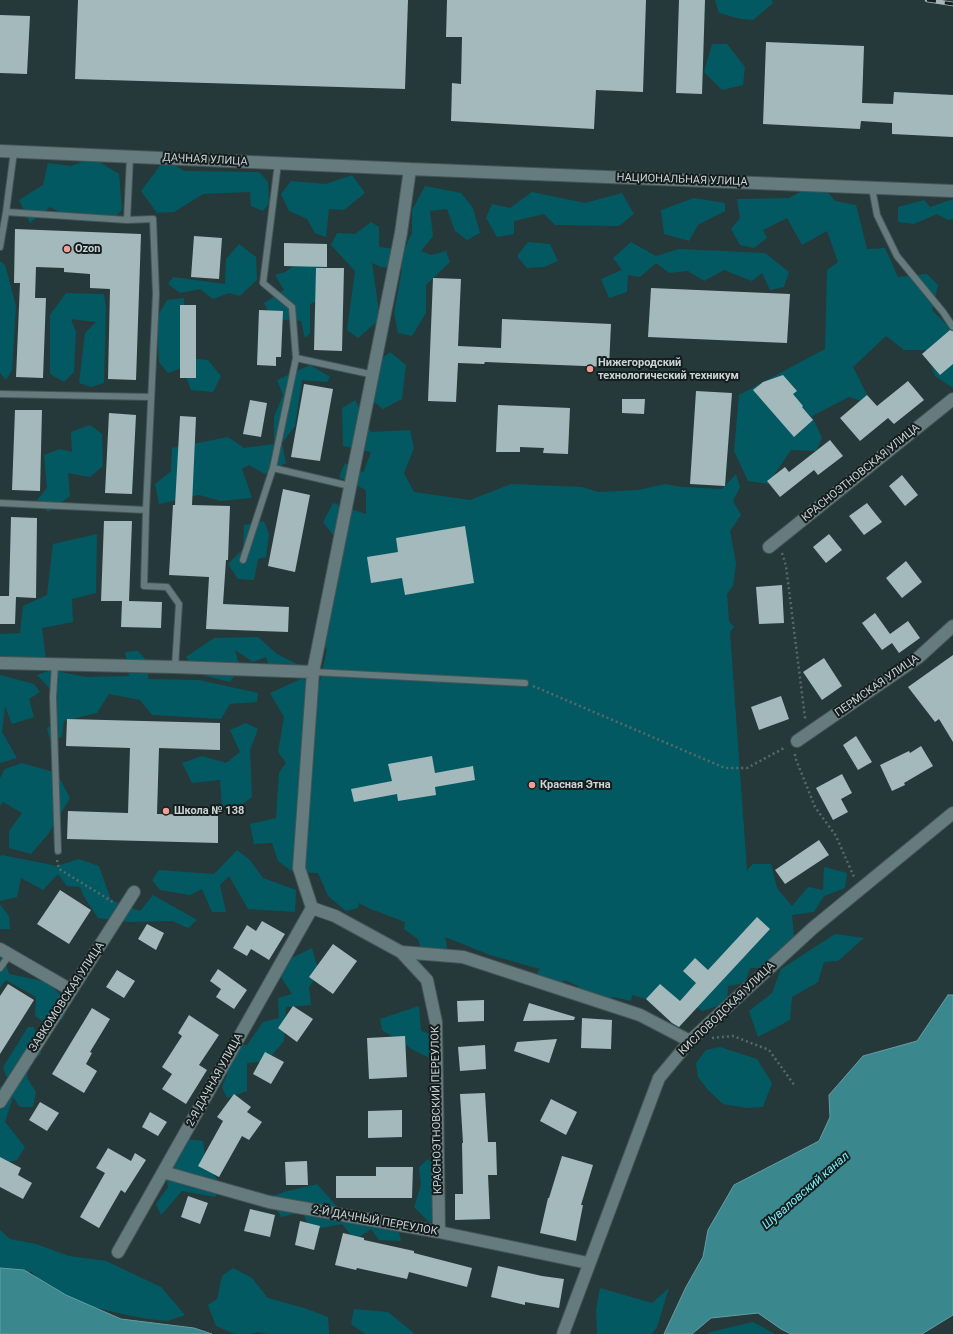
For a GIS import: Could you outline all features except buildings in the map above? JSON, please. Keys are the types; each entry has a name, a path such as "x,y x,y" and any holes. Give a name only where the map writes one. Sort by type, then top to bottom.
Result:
{"street":[{"name":"ДАЧНАЯ УЛИЦА","path":"0,151 410,169"},
{"name":"НАЦИОНАЛЬНАЯ УЛИЦА","path":"410,169 953,191"},
{"path":"410,169 401,234 374,375 313,672 299,868 312,908 335,916 401,952 463,957 640,1015 690,1040"},
{"name":"КРАСНОЭТНОВСКАЯ УЛИЦА","path":"769,547 953,399"},
{"name":"ПЕРМСКАЯ УЛИЦА","path":"797,741 919,657 953,626"},
{"path":"0,663 313,672"},
{"name":"КИСЛОВОДСКАЯ УЛИЦА","path":"563,1334 588,1263 658,1078 690,1040 813,928 953,813"},
{"name":"ЗАВКОМОВСКАЯ УЛИЦА","path":"0,1102 134,892"},
{"name":"2-Я ДАЧНАЯ УЛИЦА","path":"118,1252 312,908"},
{"path":"5,951 72,990"},
{"name":"КРАСНОЭТНОВСКИЙ ПЕРЕУЛОК","path":"401,952 427,980 436,1022 439,1232"},
{"name":"2-Й ДАЧНЫЙ ПЕРЕУЛОК","path":"163,1172 269,1202 439,1232 588,1263"}],"lane":[{"path":"0,247 14,151"},
{"path":"127,220 130,157"},
{"path":"243,560 273,468 296,358 292,307 263,283 278,163"},
{"path":"872,188 877,215 897,256 943,312 953,327"},
{"path":"6,212 127,220 153,219 156,294 144,586 167,587 179,604 175,667"},
{"path":"296,358 374,375"},
{"path":"0,394 151,397"},
{"path":"273,468 350,486"},
{"path":"0,503 146,510"},
{"path":"55,664 53,698 58,851"},
{"path":"313,672 525,683"},
{"path":"0,968 5,951"}],"path":[{"path":"525,683 725,768 747,768 797,741"},
{"path":"58,851 57,862 59,869 124,909"},
{"path":"712,1038 733,1036 769,1050 795,1086"}],"shaded area":[{"path":"715,0 772,0 773,3 753,20 741,19 719,13"},
{"path":"712,44 727,44 745,67 743,85 722,90 704,72"},
{"path":"93,158 119,174 122,210 109,222 78,221 50,207 30,223 19,200 43,185 48,163 71,166"},
{"path":"165,159 184,171 259,172 268,182 269,203 263,211 251,206 250,192 203,194 174,212 157,213 141,191"},
{"path":"352,175 365,193 344,210 329,209 326,237 315,233 307,219 289,211 281,194 291,181 326,184"},
{"path":"425,186 461,193 473,208 480,233 467,240 455,231 447,209 430,211 433,236 421,251 431,255 446,251 450,262 426,285 426,313 412,336 398,333 394,313 402,269 381,267 372,263 380,319 358,338 347,330 355,271 331,245 337,233 355,234 371,222 379,227 379,247 404,250 412,233 412,210"},
{"path":"802,191 828,192 835,201 856,205 867,249 885,248 898,277 927,274 938,285 932,310 948,326 953,325 953,388 935,376 925,350 904,350 886,336 853,367 879,419 865,402 849,397 812,416 822,438 816,451 791,450 768,484 748,481 734,451 739,395 825,349 827,270 838,262 827,231 802,245 787,218 763,230 767,238 754,248 740,245 731,229 740,218 737,199 789,198"},
{"path":"532,192 585,203 622,193 634,214 619,226 555,225 544,214 514,221 514,234 497,237 486,218 492,204 510,208"},
{"path":"694,198 725,203 725,211 698,225 689,241 664,234 661,210"},
{"path":"953,199 953,219 948,220 937,214 914,224 898,222 898,207 924,200 930,207"},
{"path":"528,242 550,244 558,261 544,267 527,268 517,256"},
{"path":"631,242 656,256 679,249 765,253 789,272 784,287 770,290 762,273 752,281 724,270 704,281 688,271 669,273 656,263 640,277 628,275 627,292 609,298 601,279 622,270 613,258"},
{"path":"239,244 256,257 257,280 240,296 229,293 213,299 200,289 180,293 168,284 173,277 225,284 226,259"},
{"path":"0,261 5,265 16,306 12,370 6,380 0,373"},
{"path":"299,262 319,263 333,279 327,297 310,304 310,333 305,338 301,321 272,319 264,303 284,290 275,275 285,272"},
{"path":"66,293 104,294 106,308 104,383 91,387 79,383 85,333 96,322 71,319 76,332 74,372 64,382 50,374 50,315"},
{"path":"184,298 187,358 208,360 221,376 213,392 191,390 182,368 168,373 159,362 157,317 167,300"},
{"path":"390,352 406,365 402,399 383,409 371,400 378,362"},
{"path":"310,365 330,377 327,382 302,380 295,426 282,443 286,463 265,474 249,465 242,469 252,498 221,501 199,495 159,504 155,484 171,471 172,448 228,437 244,448 274,444 274,417 283,395 277,380"},
{"name":"Красная Этна","path":"355,400 371,432 410,430 414,448 404,473 414,492 470,500 511,484 582,487 598,492 638,490 665,484 682,487 722,489 736,474 740,487 733,501 741,515 730,531 736,563 733,586 727,594 729,621 734,627 730,632 747,870 753,864 771,864 777,888 792,906 808,887 823,890 824,867 847,873 845,888 824,896 814,912 792,915 794,936 760,968 750,968 745,983 728,986 727,1003 702,1011 697,1007 678,1028 646,999 632,995 631,1001 614,997 590,1006 583,1001 578,986 565,980 551,990 544,988 537,973 540,969 490,955 445,937 447,947 439,960 424,960 418,939 404,929 405,922 359,903 358,908 346,911 328,896 318,873 293,872 278,861 272,843 254,844 250,824 276,818 279,773 286,763 278,752 284,717 270,693 301,679 320,682 327,649 313,640 329,611 322,593 340,544 323,522 333,503 366,514 366,490 339,477 345,463 363,473 371,452 343,446 342,408"},
{"path":"90,425 102,434 103,466 90,477 68,473 70,496 48,512 37,500 47,488 44,455 60,449 72,452 71,432"},
{"path":"264,521 269,534 266,557 258,559 254,580 238,579 228,564 243,549 244,525"},
{"path":"97,534 96,593 72,599 73,622 42,628 46,660 0,667 0,634 20,633 23,606 47,595 53,544"},
{"path":"258,637 277,654 301,666 298,676 273,677 266,657 253,662 235,650 240,668 230,682 198,674 186,657 214,638"},
{"path":"138,651 149,663 148,679 199,680 258,693 257,702 230,704 221,719 152,715 140,700 109,694 97,713 64,721 62,737 50,740 47,728 57,721 50,707 57,696 37,675 51,670 86,677 129,676 125,652"},
{"path":"0,675 34,684 40,692 29,699 34,717 12,724 5,706 2,732 17,758 0,763"},
{"path":"246,723 258,729 250,750 252,797 240,806 222,808 220,780 192,783 182,763 202,756 226,763 240,752 230,730"},
{"path":"22,763 57,773 70,798 49,833 31,854 9,848 9,831 22,813 3,802 0,806 0,778 5,769"},
{"path":"237,850 250,860 263,878 296,890 295,912 248,909 229,876 220,885 226,912 212,912 202,889 190,895 160,890 152,880 159,870 214,874"},
{"path":"2,855 57,866 79,859 99,866 111,900 140,911 153,895 197,920 188,928 172,921 129,922 98,918 83,895 80,887 67,886 58,874 43,890 21,878 17,897 0,901 0,856"},
{"path":"0,904 9,916 10,929 0,929"},
{"path":"835,934 864,938 838,961 824,962 818,982 792,997 790,1020 758,1037 749,1011 772,993 781,969"},
{"path":"0,945 9,974 47,982 69,1003 63,1019 45,1023 35,1016 36,997 6,980 0,988"},
{"path":"312,948 319,973 309,987 311,1005 286,1007 284,1041 267,1061 247,1063 247,1091 227,1098 222,1087 227,1075 218,1058 228,1045 247,1045 263,1022 279,1018 278,998 292,994 281,977 288,960"},
{"path":"419,1006 421,1031 443,1038 442,1056 434,1060 415,1051 382,1030 380,1019"},
{"path":"28,1027 34,1027 41,1054 28,1064 27,1078 36,1092 33,1107 20,1107 13,1097 5,1122 25,1147 17,1160 0,1164 0,1086 11,1089 3,1067"},
{"path":"720,1047 757,1059 772,1083 763,1107 747,1108 723,1104 708,1090 698,1077 696,1063 706,1050"},
{"path":"179,1138 203,1141 206,1163 221,1185 215,1197 182,1191 161,1215 156,1204 168,1187 165,1169"},
{"path":"428,1159 445,1175 444,1207 430,1223 414,1207 421,1185 419,1167"},
{"path":"317,1184 340,1210 396,1219 401,1241 379,1240 371,1229 355,1240 342,1224 310,1230 303,1212 281,1217 270,1197"},
{"path":"0,1230 10,1239 36,1244 69,1256 106,1261 161,1287 185,1315 168,1321 122,1314 74,1302 44,1288 32,1272 12,1275 0,1267"},
{"path":"233,1268 252,1278 268,1298 304,1308 328,1317 329,1334 266,1334 258,1332 251,1334 235,1334 216,1326 208,1305 217,1299 222,1276"},
{"path":"600,1288 652,1303 669,1288 657,1327 652,1334 597,1334 596,1310"},
{"path":"354,1309 388,1312 415,1334 365,1334 351,1324"},
{"path":"753,1322 775,1334 707,1334 710,1332"}],"water":[{"name":"Шуваловский канал","path":"948,995 953,995 953,1315 922,1334 791,1334 758,1313 711,1318 692,1334 664,1334 686,1287 703,1257 708,1230 734,1185 819,1141 830,1117 829,1095 863,1056 917,1041"},
{"path":"0,1268 24,1270 66,1295 121,1319 194,1328 212,1334 0,1334"}],"railway":[{"path":"927,0 953,4"}],"place":[{"name":"Ozon","path":"67,249"},
{"name":"Нижегородский технологический техникум","path":"590,369"},
{"name":"Красная Этна","path":"532,785"},
{"name":"Школа № 138","path":"166,811"}]}
